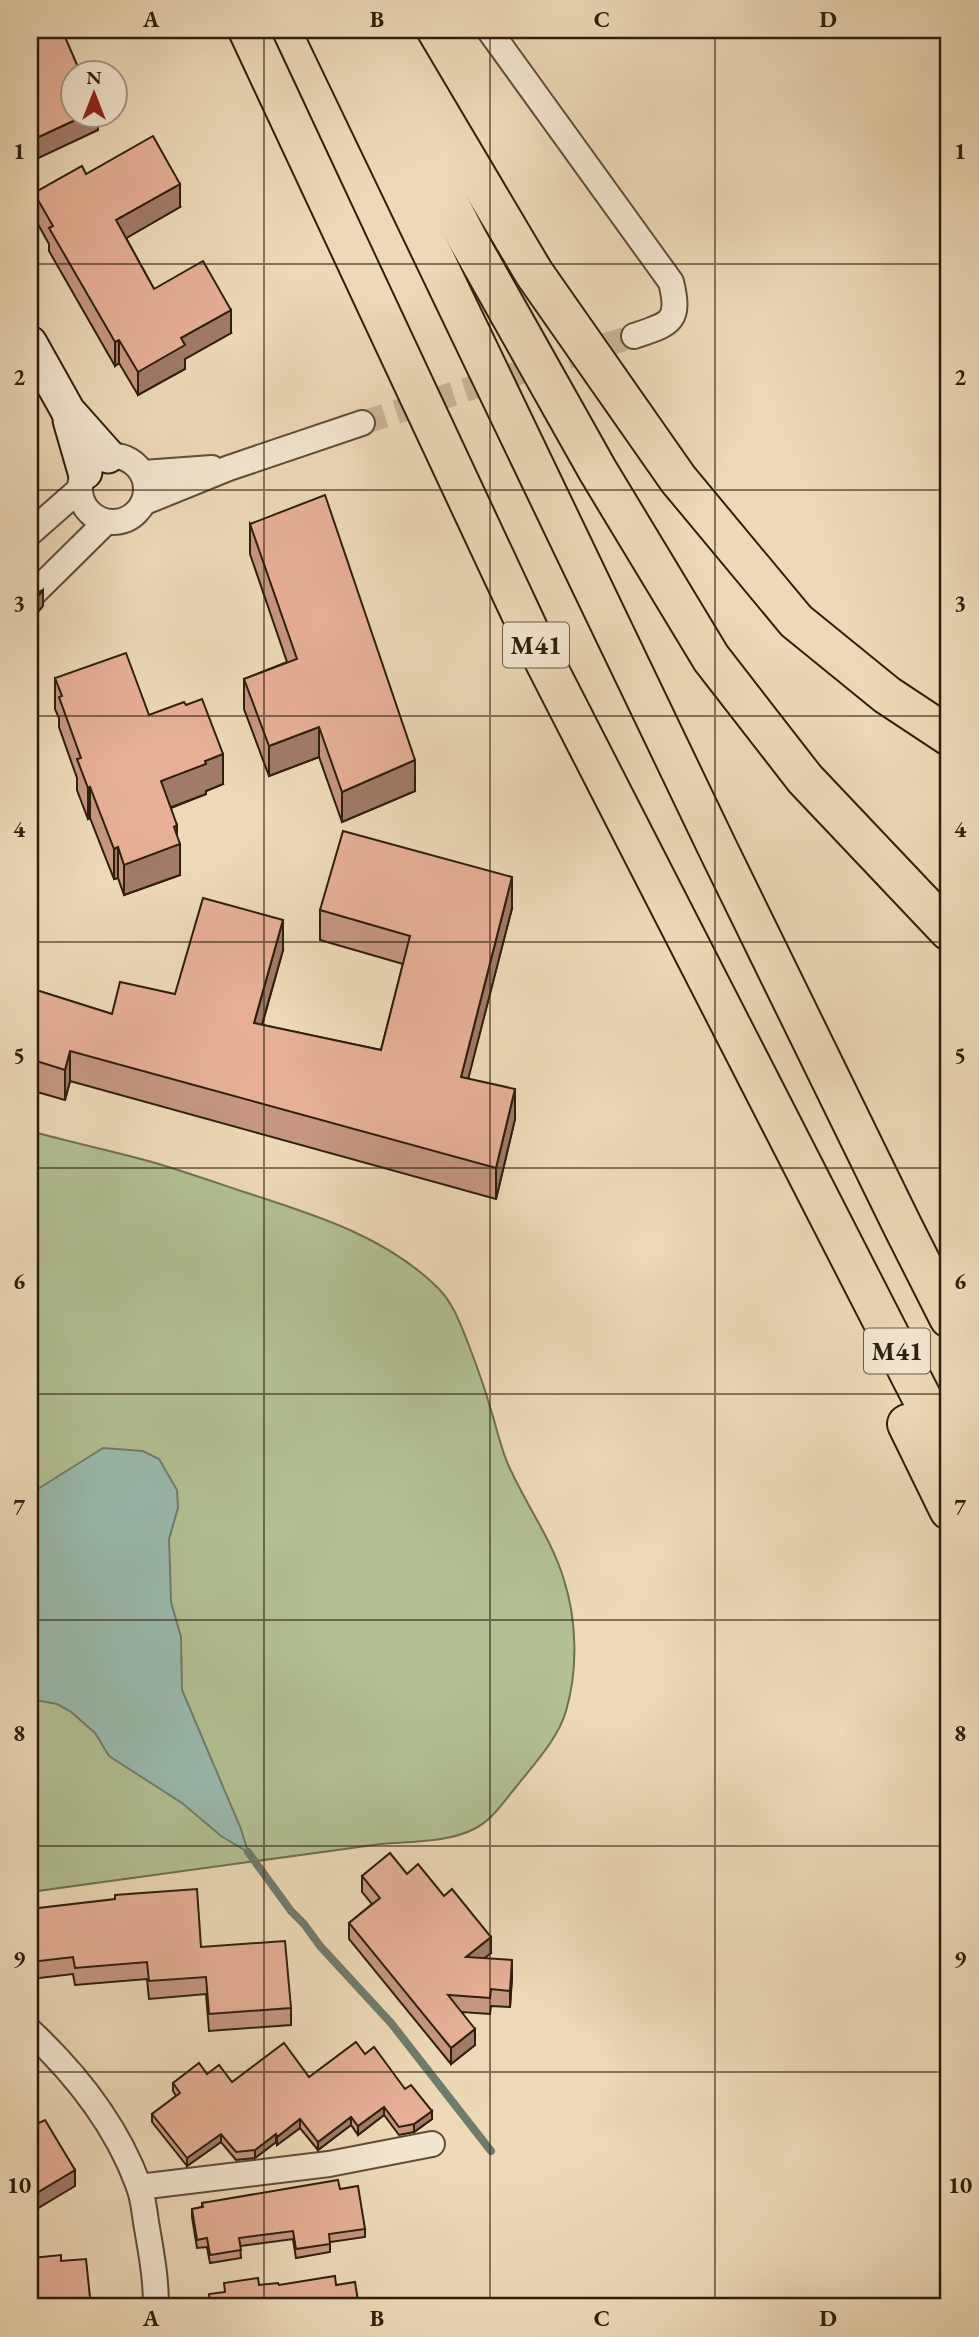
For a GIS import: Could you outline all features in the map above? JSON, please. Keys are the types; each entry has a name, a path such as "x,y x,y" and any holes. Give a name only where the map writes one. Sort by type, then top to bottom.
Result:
{"highway":[{"name":"M41","path":"248,30 530,633 949,1451"},
{"name":"M41","path":"325,30 718,849 949,1318"},
{"path":"360,30 467,238 598,471 712,657 805,779 949,931"},
{"path":"390,30 534,274 678,479 796,621 887,695 949,736"},
{"path":"845,1250 862,1317 882,1374 949,1510"}],"street":[{"path":"489,30 671,282 676,307 673,318 664,326 634,335"},
{"path":"30,343 68,411 91,472 81,500 87,510 106,522 129,520 145,502 147,488 143,473 132,461 116,456 91,472 30,533"},
{"path":"145,502 229,468 362,423"},
{"path":"143,473 229,468"},
{"path":"31,596 106,522"},
{"path":"30,2031 52,2052 96,2106 116,2136 139,2187 156,2275 156,2307"},
{"path":"139,2187 329,2164 432,2144"}],"green space":[{"path":"30,1131 164,1165 322,1218 395,1254 418,1270 448,1300 477,1367 507,1462 559,1565 574,1629 573,1679 562,1721 538,1760 488,1820 476,1828 442,1839 381,1844 30,1892"}],"shaded area":[{"path":"103,1448 143,1451 159,1459 177,1490 178,1508 169,1539 171,1602 181,1637 182,1690 241,1829 248,1852 221,1836 182,1803 109,1756 95,1733 70,1711 57,1704 30,1699 30,1494"}],"building":[{"path":"30,30 62,30 75,60 60,60 60,127 30,141"},
{"path":"153,136 180,184 116,220 154,289 203,261 231,310 181,338 185,345 138,372 119,340 115,342 49,228 53,226 34,193 82,166 86,174"},
{"path":"325,495 415,760 342,792 319,727 269,746 244,679 297,659 250,524"},
{"path":"43,590 30,606 30,594"},
{"path":"126,653 149,715 184,702 186,705 202,699 223,754 205,761 206,764 161,781 177,825 174,827 180,844 124,865 118,847 114,849 77,759 81,758 55,678"},
{"path":"343,831 512,877 461,1077 515,1089 496,1168 70,1051 65,1070 30,1059 30,988 112,1014 120,982 175,994 203,898 283,920 254,1023 381,1050 410,936 320,910"},
{"path":"390,1853 407,1874 418,1864 444,1896 452,1889 491,1937 466,1957 512,1960 510,1991 491,1989 490,1998 448,1995 475,2029 451,2048 349,1923 380,1898 362,1876"},
{"path":"197,1889 201,1947 285,1941 291,2008 209,2014 206,1977 149,1981 147,1962 75,1968 73,1957 31,1962 30,1909 115,1899 115,1895"},
{"path":"356,2042 365,2054 374,2047 405,2089 411,2085 432,2111 414,2124 399,2127 384,2107 358,2126 351,2117 318,2142 300,2119 255,2150 236,2152 221,2134 187,2158 152,2114 180,2093 173,2083 199,2063 207,2074 219,2065 232,2082 284,2043 309,2077"},
{"path":"30,2108 39,2123 45,2120 75,2170 30,2197"},
{"path":"338,2180 340,2189 358,2186 365,2229 329,2234 330,2244 296,2249 293,2231 239,2238 241,2250 210,2255 207,2238 197,2240 192,2209 203,2207 202,2203"},
{"path":"61,2255 61,2261 86,2259 91,2307 30,2307 32,2258"},
{"path":"335,2276 336,2285 355,2282 359,2307 210,2307 209,2294 225,2292 224,2283 258,2278 259,2285 279,2285"}],"waterway":[{"path":"248,1852 291,1911 391,2023 491,2151"}],"tunnel":[{"path":"362,423 634,336"}]}
